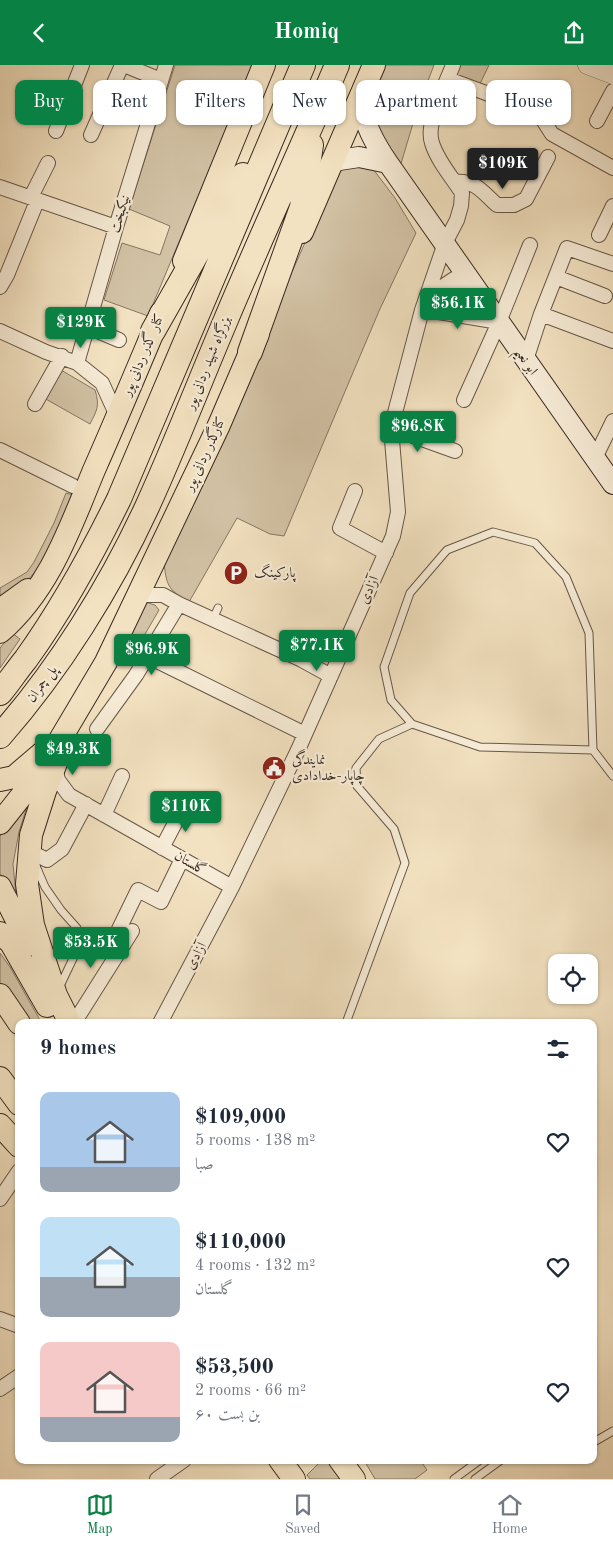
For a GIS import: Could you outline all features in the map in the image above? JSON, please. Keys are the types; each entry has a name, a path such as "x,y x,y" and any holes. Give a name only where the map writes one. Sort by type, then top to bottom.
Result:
{"highway":[{"name":"بزرگراه شهید ردانی پور","path":"297,80 303,65"},
{"name":"بزرگراه شهید ردانی پور","path":"331,80 337,65"},
{"path":"153,331 274,125"},
{"name":"بزرگراه شهید ردانی پور","path":"38,642 74,585 120,499 278,125"},
{"name":"بزرگراه شهید ردانی پور","path":"63,654 98,599 147,508 256,247 312,125"},
{"path":"250,352 302,207 315,125"},
{"name":"پل چمران","path":"0,693 38,642"},
{"name":"پل چمران","path":"0,736 27,705 63,654"}],"main road":[{"name":"کنار گذر ردانی پور","path":"4,624 47,576 68,533 264,65"},
{"name":"کنارگذر ردانی پور","path":"368,80 374,65"},
{"name":"کنارگذر ردانی پور","path":"0,823 42,770 106,662 219,425 356,107"},
{"name":"ابو نعیم","path":"366,125 372,139 388,163 613,485"},
{"path":"333,161 359,157 388,163"},
{"path":"56,995 33,925 26,884 31,835 42,799 65,742 94,691 106,662"},
{"path":"0,780 14,777 40,756 106,662"},
{"path":"0,887 70,1019"},
{"path":"0,933 11,943 54,1019"},
{"path":"0,995 16,1019"},
{"path":"0,1078 15,1099"},
{"path":"0,1125 15,1142"},
{"path":"283,1464 294,1479"},
{"path":"343,1464 354,1479"}],"street":[{"path":"56,131 82,65"},
{"path":"92,135 123,65 161,80"},
{"name":"نیکبخت","path":"161,80 166,65"},
{"name":"آزادی","path":"162,1019 232,887 305,735 393,536 398,511 391,428 422,310 445,243 457,220 461,206 462,193 448,174 431,142 432,122 439,97 453,65"},
{"path":"592,66 613,75"},
{"path":"448,79 532,110 543,120 552,134 613,168"},
{"path":"597,121 613,91"},
{"name":"نیکبخت","path":"77,363 147,125"},
{"path":"455,182 472,183 498,205 514,205 526,199 548,157"},
{"path":"37,201 32,195 48,163"},
{"path":"0,187 116,227"},
{"path":"0,287 7,275 37,201"},
{"path":"598,235 613,206"},
{"path":"464,400 499,322 530,245"},
{"path":"526,360 541,314 567,248 613,265"},
{"path":"556,277 605,296"},
{"path":"422,310 436,308 459,293 469,278"},
{"path":"422,310 499,322"},
{"path":"541,314 613,341"},
{"path":"88,327 119,340"},
{"path":"0,331 46,352 77,363 102,383 117,416"},
{"path":"35,404 62,357"},
{"path":"595,458 613,421"},
{"path":"391,428 455,451"},
{"path":"0,450 73,486"},
{"path":"355,491 340,528 386,553"},
{"path":"149,573 163,595 179,604 216,614 331,676"},
{"path":"139,595 163,595"},
{"path":"97,729 136,675 179,604"},
{"path":"147,656 305,735"},
{"path":"55,767 58,780 69,795"},
{"path":"104,815 122,776"},
{"path":"42,799 55,795 69,795"},
{"name":"گلستان","path":"69,795 232,887"},
{"path":"29,851 47,860 62,849 86,804"},
{"path":"162,848 185,804"},
{"path":"74,1019 125,930 138,890 161,902 182,859"},
{"path":"0,1199 5,1182 15,1174"},
{"path":"0,1319 15,1325"},
{"path":"0,1389 15,1378"},
{"path":"157,1479 178,1464"}],"lane":[{"path":"593,750 480,747 412,725 391,700 384,667 410,593 447,550 493,532 535,543 566,577 589,633 593,750 613,776"},
{"path":"347,1019 405,863 394,829 357,786 356,768 379,739 412,725"},
{"path":"29,851 45,887 76,928 78,948 56,995"},
{"path":"597,1440 613,1431"},
{"path":"454,1479 475,1464"},
{"path":"475,1479 495,1464"}],"shaded area":[{"path":"175,65 253,65 247,80 176,80 176,125 228,125 148,316 104,300 122,243 160,255 170,226 129,209 156,125 166,125 166,93"},
{"path":"380,65 434,65 428,80 374,80"},
{"path":"449,65 489,65 478,88 476,87 476,80 462,80 447,72"},
{"path":"376,125 413,125 400,167 382,143"},
{"path":"370,165 395,198 416,233 379,311 284,536 270,534 237,518 189,602 169,586 164,561 338,168"},
{"path":"61,370 95,390 97,408 90,424 44,398"},
{"path":"66,493 73,495 42,564 27,581 0,603 0,588 27,572 34,562 54,523"},
{"path":"141,601 155,605 159,610 137,648 128,652 119,651"},
{"path":"12,633 20,639 0,668 0,648"},
{"path":"29,800 19,832 13,864 17,906 0,873 0,836"},
{"path":"0,953 39,1019 28,1019 0,983"},
{"path":"318,1464 330,1464 341,1479 310,1479 307,1475"},
{"path":"366,1464 423,1464 427,1470 415,1479 375,1479"}],"place":[{"name":"پارکینگ","path":"236,573"},
{"name":"نمایندگی چاپار-خدادادی","path":"274,768"}]}
